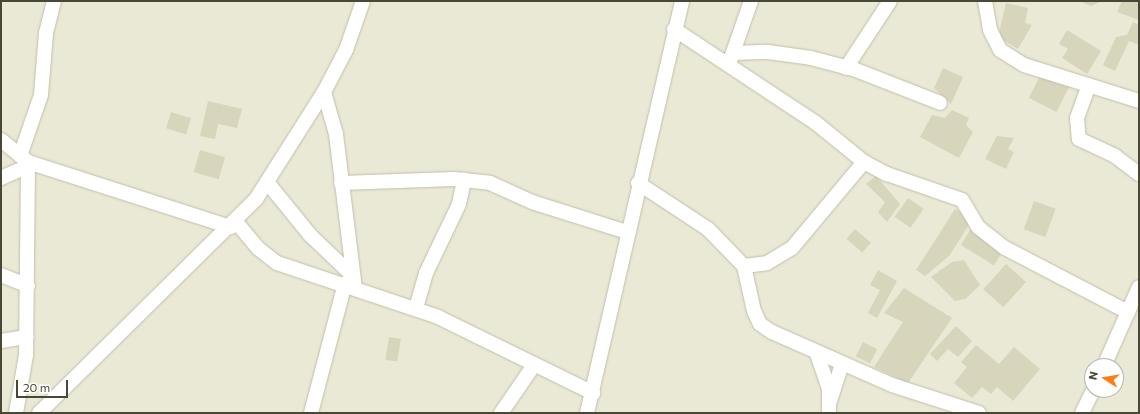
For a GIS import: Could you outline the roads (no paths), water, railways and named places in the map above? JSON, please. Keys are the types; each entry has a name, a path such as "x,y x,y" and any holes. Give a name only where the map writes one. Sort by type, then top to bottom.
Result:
{"street":[{"path":"16,413 27,337 28,286 25,161 41,95 46,33 54,1"},
{"path":"39,413 52,404 190,262 233,224 267,182 324,92 346,50 363,1"},
{"path":"731,59 751,1"},
{"path":"846,68 890,1"},
{"path":"985,1 990,30 1000,50 1024,65 1139,101"},
{"path":"587,413 593,393 627,232 674,29 677,2"},
{"path":"674,29 731,59 816,123 864,162 887,174 962,200 978,227 1004,248 1128,312"},
{"path":"731,59 768,52 846,68 940,103"},
{"path":"1089,85 1077,118 1079,139 1114,156 1139,174"},
{"path":"311,413 351,282 336,134 324,92"},
{"path":"1,140 25,161 233,224 269,258 351,282 416,308 494,342 534,365 593,393"},
{"path":"1,178 25,161"},
{"path":"744,266 767,263 792,248 864,162"},
{"path":"341,183 464,180 490,183 532,202 627,232"},
{"path":"416,308 426,273 459,204 464,180"},
{"path":"267,182 351,282"},
{"path":"638,183 708,229 744,266 760,324 817,354 978,413"},
{"path":"1,275 28,286"},
{"path":"1108,358 1139,287"},
{"path":"1,340 27,337"},
{"path":"817,354 829,389 829,408"},
{"path":"829,408 842,364"},
{"path":"501,413 534,365"},
{"path":"1082,413 1089,398"}]}
